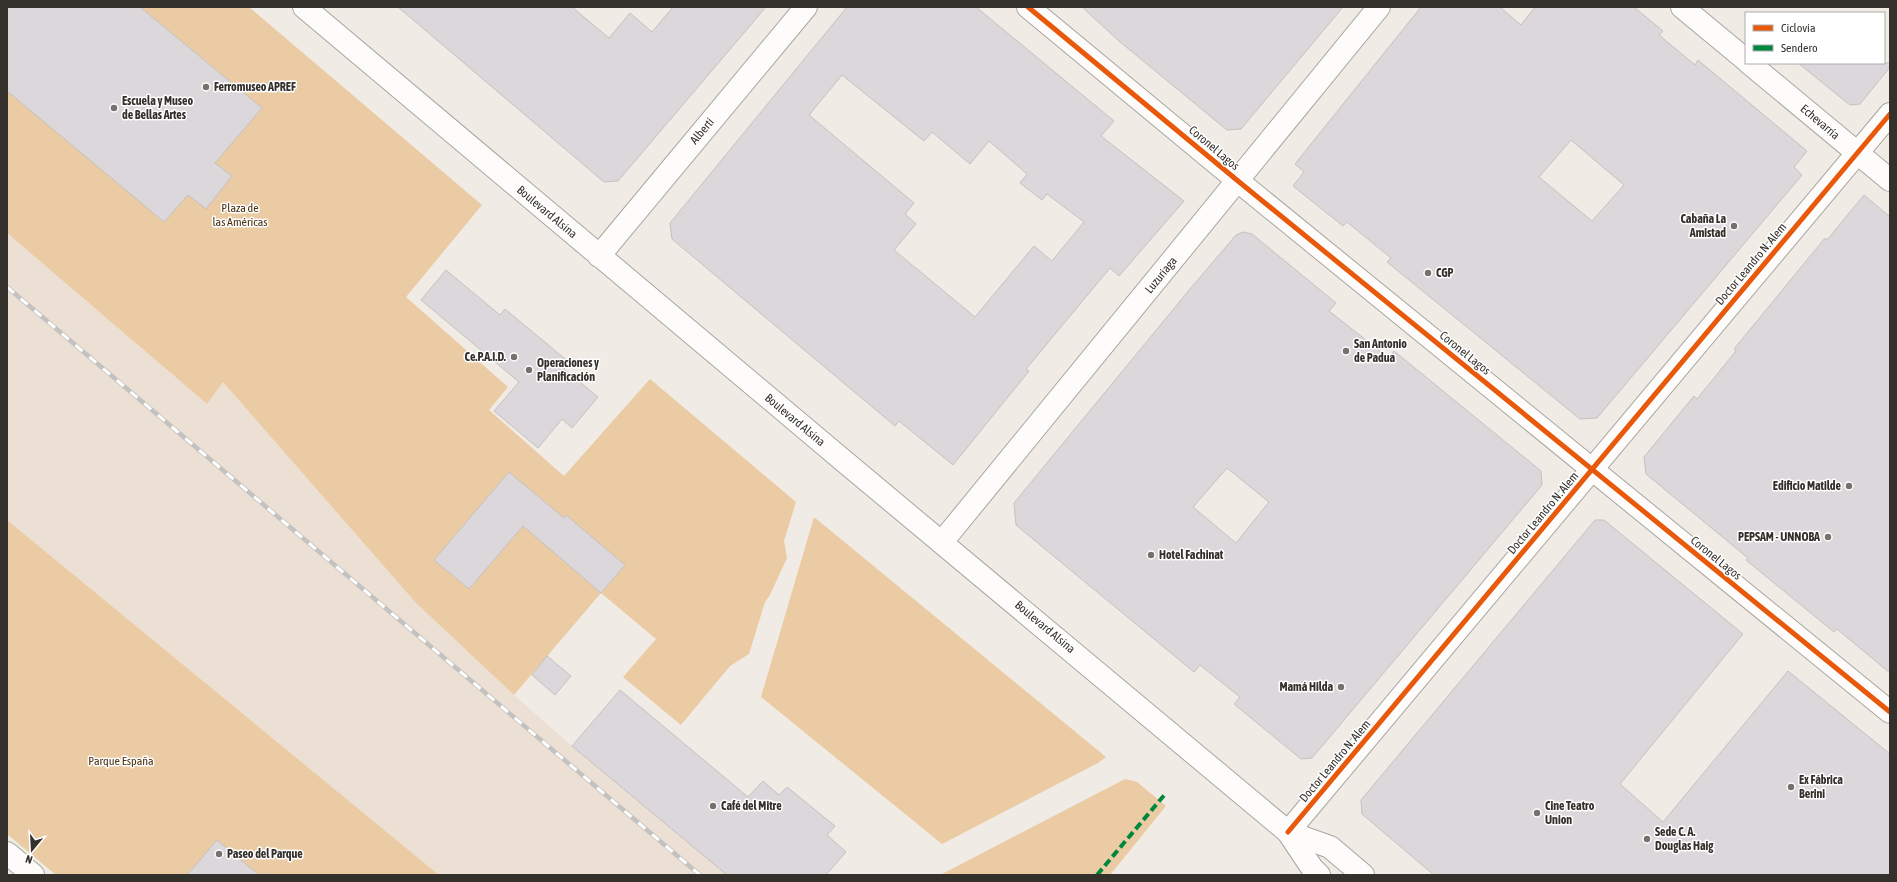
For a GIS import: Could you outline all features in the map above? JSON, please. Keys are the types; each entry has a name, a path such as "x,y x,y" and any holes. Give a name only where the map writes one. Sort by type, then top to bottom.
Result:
{"street":[{"name":"Boulevard Alsina","path":"304,7 599,256 1288,832 1312,868 1319,875"},
{"name":"Alberti","path":"599,256 806,7"},
{"name":"Coronel Lagos","path":"1028,7 1238,181 1890,712"},
{"name":"Luzuriaga","path":"942,542 1379,7"},
{"path":"1682,7 1745,59"},
{"name":"Echevarría","path":"1750,64 1890,180"},
{"name":"Doctor Leandro N. Alem","path":"1288,832 1890,114"},
{"name":"Boulevard Alsina","path":"1288,832 1330,847 1364,875"},
{"path":"7,853 33,875"}],"shaded area":[{"path":"7,233 207,404 223,381 416,603 514,695 572,746 727,875 439,875 7,520"}],"green space":[{"name":"Plaza de las Américas","path":"7,7 249,7 482,205 406,297 508,387 489,410 564,476 650,379 796,502 784,541 787,558 770,595 765,602 749,654 730,666 681,725 623,677 656,639 601,593 514,695 416,603 223,382 207,404 7,233"},
{"path":"814,517 1106,757 1098,763 942,844 761,697"},
{"name":"Parque España","path":"7,520 439,875 56,875 7,834"},
{"path":"1125,779 1137,782 1166,806 1110,875 940,875"}],"building":[{"name":"Escuela y Museo de Bellas Artes","path":"7,7 140,7 262,108 215,163 232,176 206,209 188,195 164,222 7,91"},
{"path":"398,7 572,7 609,38 630,13 652,32 673,7 766,7 618,181 604,182"},
{"path":"847,7 976,7 1114,121 1101,136 1184,201 1119,276 1110,268 1026,369 1029,371 953,465 899,421 895,426 672,239 670,223","holes":["842,75 924,141 932,132 970,164 989,141 1027,174 1020,183 1042,200 1047,194 1084,222 1052,261 1034,246 975,317 894,250 916,224 905,214 914,203 809,115"]},
{"path":"1082,7 1343,7 1241,129 1227,130 1119,41"},
{"path":"1421,7 1500,7 1521,25 1535,7 1634,7 1663,31 1659,35 1695,65 1698,60 1807,151 1794,167 1802,175 1597,418 1580,419 1387,262 1391,258 1347,222 1343,226 1293,186 1304,172 1295,164","holes":["1571,140 1624,185 1592,221 1539,177"]},
{"path":"1890,63 1890,67 1860,104 1850,105 1799,64"},
{"path":"1864,195 1890,217 1890,673 1837,629 1834,632 1746,560 1748,558 1646,474 1644,457 1694,396 1697,399 1736,351 1734,349 1825,238 1827,240"},
{"path":"1243,232 1252,234 1336,303 1329,311 1389,358 1394,351 1541,471 1542,485 1312,758 1301,759 1234,704 1240,697 1200,665 1194,672 1016,525 1014,503 1236,235","holes":["1227,468 1269,502 1236,543 1193,507"]},
{"path":"446,270 500,315 505,309 570,363 564,369 598,397 572,428 562,419 538,448 494,411 519,382 421,300"},
{"path":"509,472 564,518 566,515 625,565 601,593 523,526 469,589 434,560"},
{"path":"1595,520 1604,520 1743,634 1620,784 1663,822 1788,671 1890,754 1890,875 1434,875 1362,814 1361,800"},
{"path":"547,656 571,676 555,695 532,675"},
{"path":"620,690 748,797 763,781 779,795 787,787 835,826 827,835 846,852 826,875 727,875 572,746"},
{"name":"Paseo del Parque","path":"217,840 259,875 187,875"}],"railway":[{"path":"7,287 700,875"}],"marked path":[{"path":"1097,875 1166,793"}],"cycle path":[{"path":"1028,7 1238,181 1890,712"},
{"path":"1288,832 1890,114"}],"place":[{"name":"Ferromuseo APREF","path":"206,87"},
{"name":"Escuela y Museo de Bellas Artes","path":"114,108"},
{"name":"Cabaña La Amistad","path":"1734,226"},
{"name":"CGP","path":"1428,273"},
{"name":"San Antonio de Padua","path":"1346,351"},
{"name":"Ce.P.A.I.D.","path":"514,357"},
{"name":"Operaciones y Planificación","path":"529,370"},
{"name":"Edificio Matilde","path":"1849,486"},
{"name":"PEPSAM - UNNOBA","path":"1828,537"},
{"name":"Hotel Fachinat","path":"1151,555"},
{"name":"Mamá Hilda","path":"1341,687"},
{"name":"Ex Fábrica Berini","path":"1791,787"},
{"name":"Café del Mitre","path":"713,806"},
{"name":"Cine Teatro Union","path":"1537,813"},
{"name":"Sede C. A. Douglas Haig","path":"1647,839"},
{"name":"Paseo del Parque","path":"219,854"}]}
